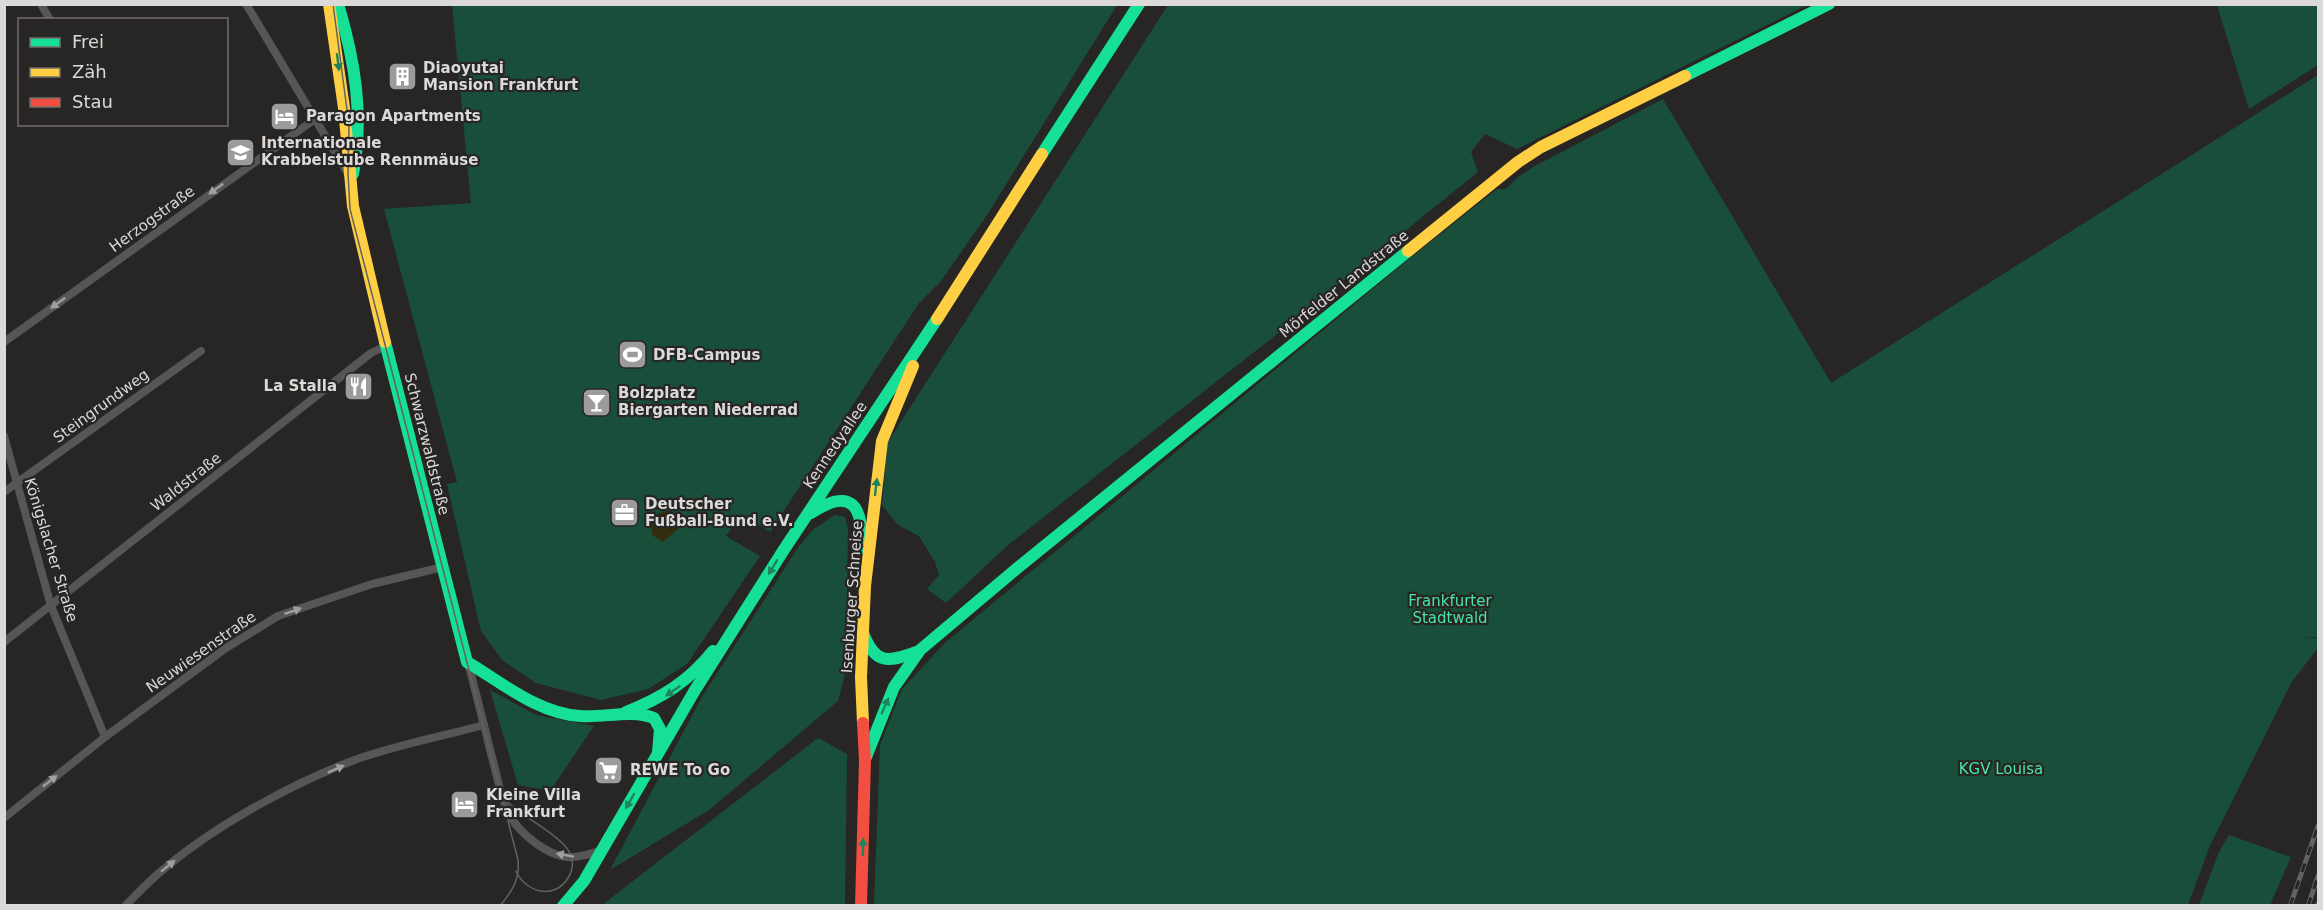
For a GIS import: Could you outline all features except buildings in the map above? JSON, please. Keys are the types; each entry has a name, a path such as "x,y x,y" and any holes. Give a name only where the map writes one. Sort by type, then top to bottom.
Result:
{"main road":[{"name":"Schwarzwaldstraße","path":"329,4 344,108 352,201 386,346 467,662"},
{"path":"338,4 349,37 359,113 360,139 351,181"},
{"name":"Kennedyallee","path":"563,906 578,890 658,753 805,518 926,336 1139,4"},
{"name":"Mörfelder Landstraße","path":"865,761 896,684 909,662 920,650 1015,570 1528,154 1829,4"},
{"name":"Isenburger Schneise","path":"861,906 865,761 861,677 862,632 882,441 926,336"},
{"path":"805,518 824,504 835,500 848,502 858,511 862,520 865,598"},
{"name":"Mörfelder Landstraße","path":"862,632 871,650 885,661 896,660 920,650"},
{"path":"616,714 652,702 672,692 703,665 720,641 730,638"},
{"path":"467,662 551,709 577,716 631,714 656,719 660,730 658,753"}],"street":[{"path":"41,4 49,18"},
{"path":"246,4 351,181"},
{"name":"Herzogstraße","path":"4,342 315,119"},
{"name":"Waldstraße","path":"4,642 371,353 386,346"},
{"name":"Steingrundweg","path":"4,492 201,351"},
{"name":"Königslacher Straße","path":"4,436 51,606 105,736"},
{"name":"Neuwiesenstraße","path":"4,818 105,736 226,648 278,616 372,584 443,567"},
{"name":"Schwarzwaldstraße","path":"467,662 504,802 517,826 549,850 572,857 602,850"},
{"path":"125,906 164,868 200,841 296,787 368,756 404,744 484,725"}],"green space":[{"name":"DFB-Campus","path":"452,5 1117,5 987,215 941,281 919,303 770,532 741,514 726,536 760,556 687,664 648,689 601,700 536,683 502,660 481,631 447,484 457,482 384,209 471,203"},
{"path":"1168,5 1807,5 1517,149 1485,134 1471,152 1478,172 1281,331 1008,545 946,603 927,589 939,575 935,562 919,536 898,525 882,505 888,442"},
{"path":"2217,5 2318,5 2318,65 2249,109"},
{"name":"Frankfurter Stadtwald","path":"2318,75 2318,637 2302,637 2318,638 2318,648 2291,683 2209,848 2188,905 874,905 880,745 902,689 946,642 1409,259 1497,189 1506,189 1518,177 1535,166 1663,99 1831,383"},
{"path":"835,515 845,517 848,529 846,670 838,701 709,810 610,870 703,695 799,546 814,529"},
{"path":"490,690 536,715 594,726 550,791 518,785"},
{"path":"818,738 847,754 845,905 602,905"},
{"path":"2229,835 2291,857 2270,905 2199,905 2218,854"}],"sand":[{"path":"670,510 681,526 663,542 652,535 650,516"}],"tram line":[{"path":"333,4 349,125 350,209 518,860 518,874 514,885 500,906"},
{"path":"504,797 512,806 562,843 570,853 573,865 568,878 562,885 548,891 533,889 521,879 516,871"}],"railway":[{"path":"2290,906 2318,826"},
{"path":"2308,906 2318,876"}],"traffic: fast":[{"path":"338,4 349,46 358,109 353,174"},
{"path":"1042,154 1139,4"},
{"path":"1685,76 1829,4"},
{"path":"866,757 894,687 920,650 1015,570 1408,251"},
{"path":"563,906 584,881 695,690 783,551 937,319"},
{"path":"385,342 467,662 521,696 550,710 580,716 636,714 654,718 660,729 658,753"},
{"path":"811,513 837,501 846,501 853,505 860,521 862,548"},
{"path":"863,633 877,656 890,659 916,652"},
{"path":"626,712 674,688 713,651"}],"traffic: slow":[{"path":"329,4 344,108 353,206 385,342"},
{"path":"1408,251 1518,162 1541,147 1685,76"},
{"path":"937,319 1042,154"},
{"path":"863,723 861,677 865,586 882,441 913,366"}],"traffic: jam":[{"path":"861,906 865,761 863,723"}],"place":[{"name":"Diaoyutai Mansion Frankfurt","path":"402,77"},
{"name":"Paragon Apartments","path":"285,116"},
{"name":"Internationale Krabbelstube Rennmäuse","path":"240,152"},
{"name":"DFB-Campus","path":"632,355"},
{"name":"La Stalla","path":"358,386"},
{"name":"Bolzplatz Biergarten Niederrad","path":"597,402"},
{"name":"Deutscher Fußball-Bund e.V.","path":"624,513"},
{"name":"REWE To Go","path":"609,770"},
{"name":"Kleine Villa Frankfurt","path":"465,804"}],"park label":[{"name":"KGV Louisa","path":"2001,769"}]}
